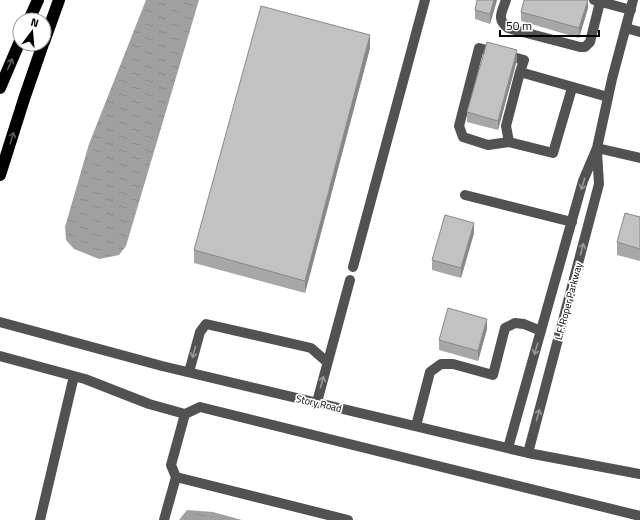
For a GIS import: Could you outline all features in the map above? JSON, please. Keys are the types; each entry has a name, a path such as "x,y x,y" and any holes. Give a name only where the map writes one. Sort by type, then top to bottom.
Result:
{"highway":[{"path":"33,12 38,0"},
{"path":"52,20 59,0"},
{"path":"0,88 15,52"},
{"path":"0,175 41,52"}],"street":[{"path":"353,267 426,0"},
{"path":"506,0 500,18 502,23 508,28 580,47 585,46 590,42 597,1 632,5"},
{"name":"L.F. Roper Parkway","path":"508,448 583,181 597,148 608,97 632,5"},
{"path":"626,28 640,32"},
{"path":"509,142 506,126 524,60 479,48 459,126 463,137 488,145 509,142 553,154 572,88"},
{"path":"520,72 608,97"},
{"path":"597,148 640,158"},
{"name":"L.F. Roper Parkway","path":"528,453 599,184 597,148"},
{"path":"465,195 572,222"},
{"path":"317,402 350,280"},
{"name":"Story Road","path":"0,322 189,372 528,453 640,474"},
{"path":"416,426 430,372 441,364 453,364 493,375 505,328 515,323 524,324 541,331"},
{"path":"189,372 200,332 206,324 311,348 327,362"},
{"path":"0,356 85,379 149,404 185,414 200,407 640,516"},
{"path":"40,520 74,376"},
{"path":"164,520 176,477 171,465 185,414"},
{"path":"176,477 348,520"}],"water":[{"path":"146,0 199,0 126,246 119,255 99,259 74,249 66,240 65,227 89,144"},
{"path":"187,510 213,512 242,520 179,520"}],"building":[{"path":"477,0 494,0 490,14 475,10"},
{"path":"524,0 588,0 579,28 521,12"},
{"path":"261,6 370,35 305,281 194,250"},
{"path":"487,42 517,50 498,121 467,112"},
{"path":"625,213 640,217 640,249 617,242"},
{"path":"445,215 474,223 461,268 432,260"},
{"path":"448,308 487,319 478,351 439,340"}]}
